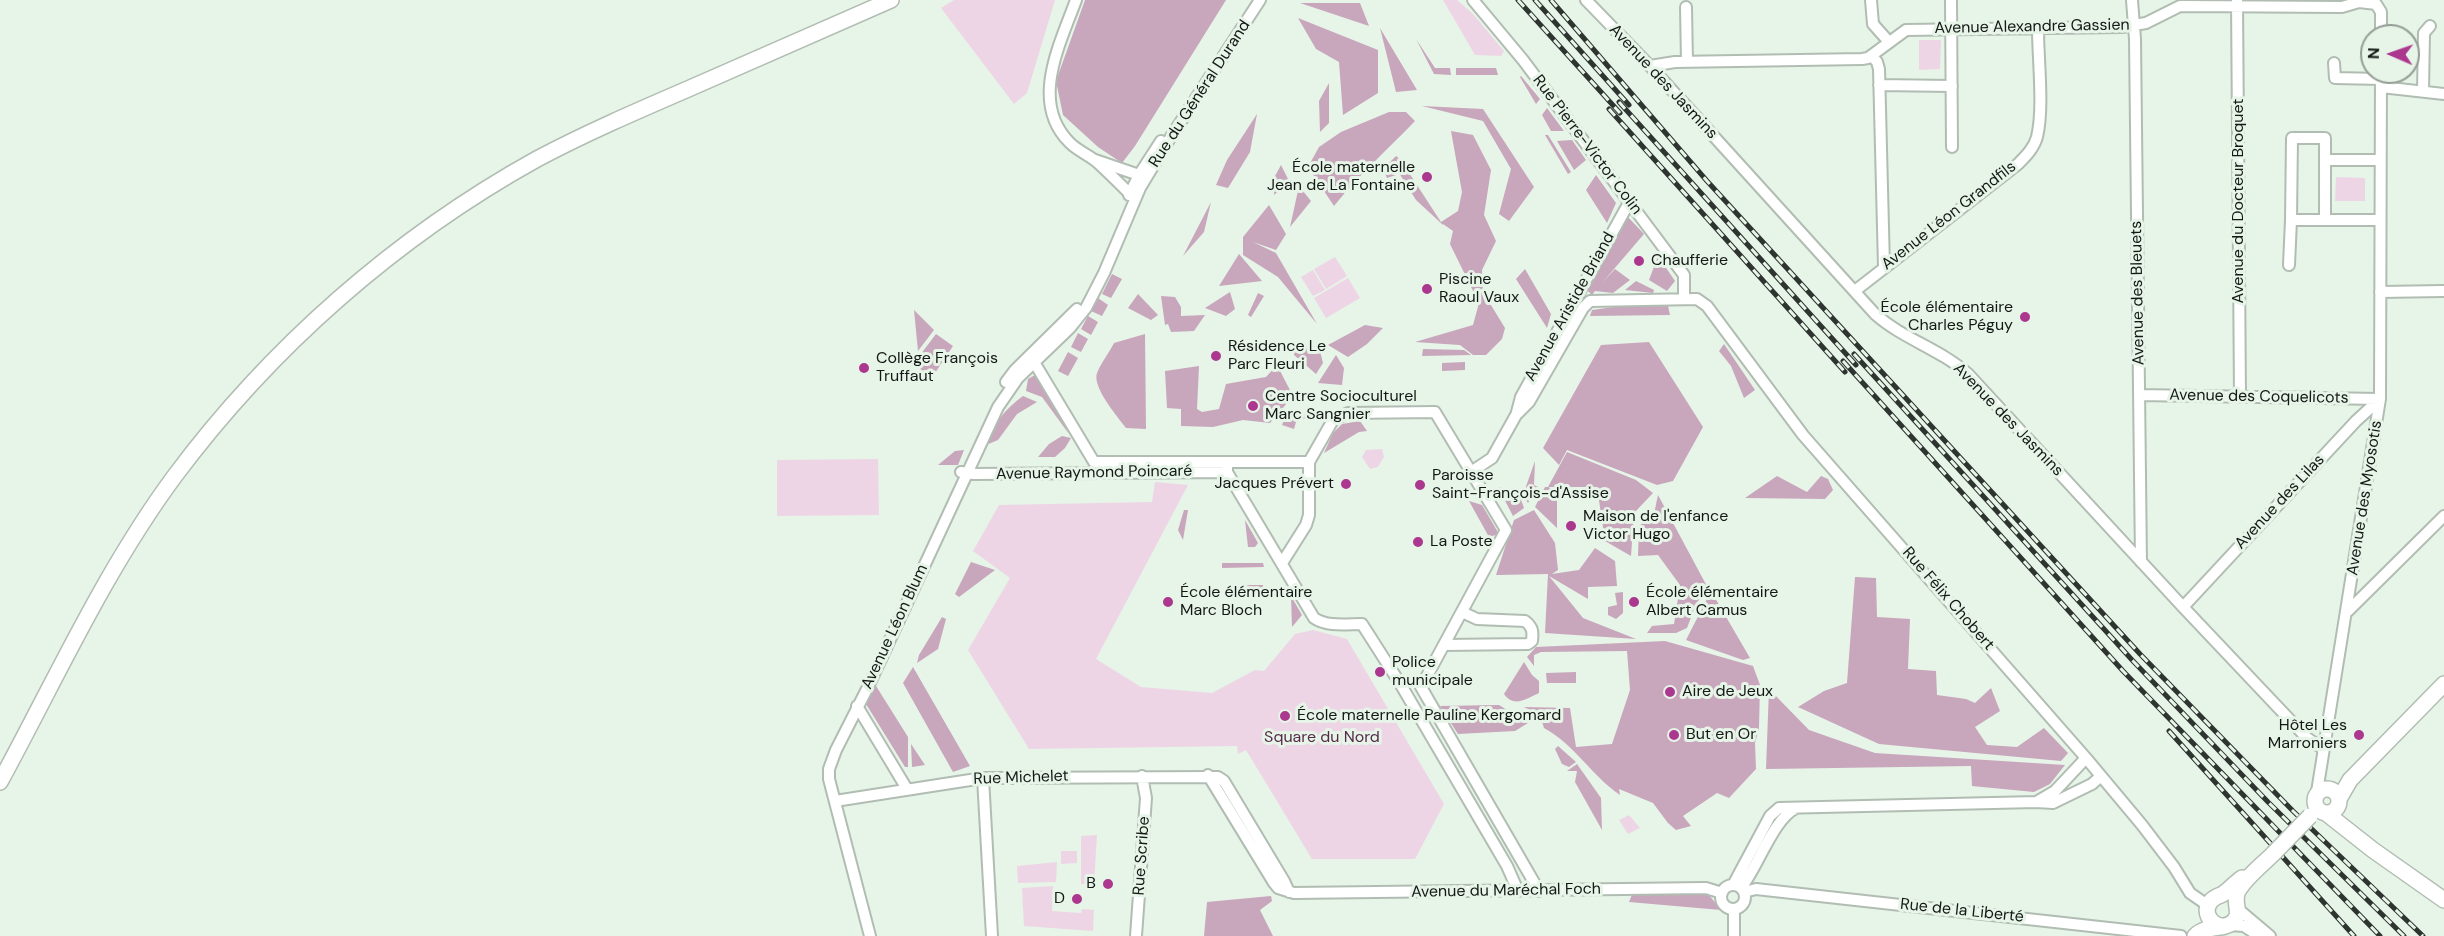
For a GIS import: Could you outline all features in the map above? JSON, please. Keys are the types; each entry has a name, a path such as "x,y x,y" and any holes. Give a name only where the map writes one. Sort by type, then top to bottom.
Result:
{"main road":[{"path":"0,782 89,610 147,515 174,477 224,416 262,373 319,316 388,258 436,222 485,189 538,158 633,113 891,0"},
{"path":"2194,936 2204,929 2225,926 2236,917 2238,890 2325,802 2368,752 2399,728 2444,684"},
{"path":"2325,802 2349,831 2444,900"},
{"path":"2181,936 2212,903 2260,867"},
{"path":"2212,903 2226,896 2237,906"},
{"path":"2212,903 2210,921 2225,926"}],"street":[{"path":"1076,0 1053,64 1049,96 1052,115 1070,143 1095,160 1138,182 1130,194 1095,160"},
{"name":"Rue du Général Durand","path":"1138,182 1252,0"},
{"name":"Rue du Général Durand","path":"1138,182 1172,135 1260,0"},
{"name":"Rue Pierre-Victor Colin","path":"1473,0 1523,60 1684,275 1684,298"},
{"name":"Avenue des Jasmins","path":"1586,0 1650,66 1856,290 1875,314 1894,330 1950,360 1968,374 2183,607 2307,738 2322,748"},
{"path":"1871,0 1873,24 1888,42"},
{"path":"1951,0 1952,147"},
{"name":"Avenue des Bleuets","path":"2132,0 2135,25 2141,562"},
{"name":"Avenue Alexandre Gassien","path":"1872,56 1906,30 2122,27 2146,23 2170,5 2237,3 2342,7 2359,1 2378,2"},
{"path":"2378,2 2381,24"},
{"name":"Avenue du Docteur Broquet","path":"2237,3 2240,396"},
{"path":"1686,7 1687,62"},
{"path":"2423,91 2424,33 2430,26"},
{"name":"Avenue Léon Grandfils","path":"1856,290 2018,164 2030,152 2037,138 2039,119 2037,29"},
{"path":"1650,66 1687,62 1862,59 1872,56 1879,69 1884,267"},
{"path":"2334,63 2335,78 2360,79"},
{"name":"Avenue des Myosotis","path":"2325,802 2319,773 2322,748 2347,612 2380,399 2381,84"},
{"path":"2398,84 2444,94"},
{"path":"1879,85 1952,86"},
{"path":"2289,266 2292,138 2325,138 2325,220"},
{"path":"2325,160 2380,160"},
{"name":"Avenue Léon Blum","path":"835,801 829,779 829,769 856,706 862,684 964,473 994,402 1015,370 1070,328 1093,298 1138,182"},
{"name":"Avenue Léon Blum","path":"1032,358 1088,293 1108,252 1130,194"},
{"name":"Avenue Aristide Briand","path":"1516,416 1521,398 1630,201"},
{"path":"2291,220 2380,220"},
{"path":"2380,292 2444,291"},
{"path":"1578,293 1590,301"},
{"name":"Avenue Aristide Briand","path":"1471,472 1492,458 1516,416 1529,402 1583,308 1590,301 1684,298"},
{"name":"Rue Félix Chobert","path":"1684,298 1697,299 1707,306 1803,435 2086,758 2142,825 2181,877 2190,893 2204,902 2212,903"},
{"path":"1032,358 1093,467"},
{"name":"Avenue des Coquelicots","path":"2139,395 2380,399"},
{"name":"Avenue des Lilas","path":"2183,607 2356,421 2380,399"},
{"path":"1282,563 1308,520 1309,462 1333,420 1339,415 1348,413 1435,412 1506,531 1421,687"},
{"name":"Avenue Raymond Poincaré","path":"964,473 1093,467 1227,467 1309,462"},
{"path":"1227,467 1314,618 1320,623 1362,624 1401,685 1507,866 1518,891"},
{"path":"2347,612 2444,516"},
{"path":"1444,645 1528,644 1532,641 1531,625 1526,621 1477,619 1462,612"},
{"path":"1401,685 1421,687"},
{"path":"1421,687 1539,891"},
{"path":"856,706 906,789"},
{"path":"2036,802 2055,791 2086,758"},
{"name":"Rue Scribe","path":"1136,936 1146,798 1142,776"},
{"name":"Rue Michelet","path":"835,801 983,778 1208,776 1224,781 1284,881 1288,892"},
{"path":"1739,888 1785,815 1794,809 1806,806 2053,803 2091,784 2100,776"},
{"path":"983,778 992,936"},
{"path":"835,801 870,936"},
{"name":"Avenue du Maréchal Foch","path":"1288,892 1303,894 1706,888 1722,893"},
{"path":"1739,888 1745,897 1742,905 1734,909 1725,906 1721,898 1724,889 1739,888"},
{"name":"Rue de la Liberté","path":"1739,888 1756,888 2181,936"},
{"path":"2237,906 2270,936"},
{"path":"1734,909 1734,936"},
{"path":"2225,926 2242,925 2253,934"}],"green space":[{"path":"954,0 1055,0 1027,93 1014,104 941,8"},
{"path":"1443,0 1457,0 1473,14 1504,51 1501,56 1475,55"},
{"path":"1919,40 1941,40 1940,69 1919,70"},
{"path":"2336,177 2365,178 2365,201 2335,201"},
{"path":"1335,257 1347,276 1326,289 1314,269"},
{"path":"1313,270 1325,290 1313,296 1301,277"},
{"path":"1348,278 1360,298 1326,318 1314,298"},
{"path":"1382,449 1384,457 1378,467 1370,469 1362,457 1366,450"},
{"path":"878,459 879,515 777,516 777,460"},
{"name":"Square du Nord","path":"1155,482 1188,485 1096,659 1141,687 1212,693 1255,670 1264,671 1295,634 1313,630 1347,639 1444,804 1415,859 1312,859 1246,750 1238,754 1237,746 1029,749 968,650 1010,578 973,551 999,505 1152,502"},
{"path":"1629,815 1640,828 1628,834 1619,820"},
{"path":"1097,835 1094,884 1081,884 1081,836"},
{"path":"1061,851 1077,851 1077,863 1061,864"},
{"path":"1057,862 1056,882 1018,883 1017,866"},
{"path":"1053,886 1052,911 1081,913 1082,909 1094,910 1093,931 1024,926 1022,888"}],"shaded area":[{"path":"1085,0 1226,0 1135,146 1122,163 1098,147 1063,115 1056,81"},
{"path":"1300,3 1360,3 1369,26"},
{"path":"1298,18 1378,50 1378,93 1343,115 1339,62 1316,49"},
{"path":"1380,28 1417,90 1396,92"},
{"path":"1416,39 1435,68 1450,68 1451,75 1434,74"},
{"path":"1456,68 1496,68 1498,75 1456,75"},
{"path":"1520,77 1540,99 1536,104"},
{"path":"1329,83 1329,123 1320,132 1319,101"},
{"path":"1422,106 1483,109 1534,187 1509,221 1499,214 1511,169 1483,121"},
{"path":"1547,108 1564,131 1551,131 1542,115"},
{"path":"1389,112 1406,112 1415,121 1334,206 1308,167 1319,147 1341,132"},
{"path":"1257,114 1250,152 1228,188 1216,185 1227,160"},
{"path":"1451,131 1473,135 1491,170 1484,215 1496,241 1482,270 1483,292 1505,328 1502,339 1486,355 1473,355 1460,345 1415,342 1473,325 1479,303 1450,244 1453,231 1443,225 1416,200 1394,165 1396,175 1387,178 1383,169 1396,156 1400,159 1441,222 1458,211 1462,192"},
{"path":"1545,135 1548,135 1571,172 1568,174"},
{"path":"1572,140 1586,160 1574,170 1557,141"},
{"path":"1281,165 1289,181 1274,195 1275,176"},
{"path":"1596,175 1616,203 1607,223 1586,190"},
{"path":"1299,186 1311,201 1290,227"},
{"path":"1211,202 1204,232 1183,256"},
{"path":"1269,205 1286,234 1276,250 1253,242 1276,253 1317,324 1278,277 1243,255 1243,237"},
{"path":"1627,216 1644,234 1602,283 1615,269 1630,280 1613,293 1595,291 1592,295 1585,288"},
{"path":"1239,254 1262,281 1219,286"},
{"path":"1658,256 1675,281 1667,291 1649,280"},
{"path":"1525,269 1551,314 1547,328 1516,279"},
{"path":"1112,274 1122,279 1111,298 1102,294"},
{"path":"1636,281 1654,290 1653,293 1625,290"},
{"path":"1230,292 1235,309 1226,316 1205,308"},
{"path":"1258,293 1264,296 1251,317 1248,315"},
{"path":"1138,294 1158,315 1151,320 1128,308"},
{"path":"1161,296 1175,297 1181,307 1181,316 1205,315 1194,331 1171,332 1168,324 1165,325"},
{"path":"1098,298 1108,305 1102,316 1091,311"},
{"path":"1628,305 1668,306 1670,315 1590,316 1592,310"},
{"path":"914,310 934,330 918,351"},
{"path":"1088,316 1098,322 1091,335 1081,329"},
{"path":"1365,325 1383,328 1367,344 1348,357 1328,345"},
{"path":"1078,333 1088,339 1081,352 1071,347"},
{"path":"936,334 953,346 931,379 914,363"},
{"path":"1145,334 1146,429 1126,428 1098,386 1097,373 1114,343"},
{"path":"1649,342 1703,427 1673,481 1657,485 1567,450 1559,465 1543,448 1601,345"},
{"path":"1724,344 1755,390 1744,398 1731,366 1719,351"},
{"path":"1305,345 1319,347 1323,363 1316,374 1294,355 1294,347"},
{"path":"1423,349 1464,350 1471,355 1422,356"},
{"path":"1068,352 1078,358 1068,376 1058,371"},
{"path":"1336,355 1344,368 1342,385 1318,383"},
{"path":"1465,362 1465,370 1442,371 1442,363"},
{"path":"1277,365 1293,396 1270,423 1243,420 1213,427 1181,426 1181,409 1167,408 1165,371 1199,366 1197,409 1202,412 1219,409 1226,384 1266,377"},
{"path":"1035,375 1045,388 1069,434 1042,397 1026,391 1028,379"},
{"path":"1023,396 1037,402 1017,414 998,440 986,445 1000,418"},
{"path":"1287,412 1297,416 1296,421 1302,413 1310,416 1296,422 1294,429 1282,425"},
{"path":"1360,421 1367,431 1359,432 1324,453 1333,433 1342,424"},
{"path":"1062,436 1071,438 1065,448 1055,457 1038,457 1049,444"},
{"path":"964,450 958,465 938,465 955,451"},
{"path":"1567,452 1636,480 1653,493 1634,513 1631,556 1605,541 1597,487 1548,487"},
{"path":"1535,461 1534,485 1538,487 1528,503 1523,495"},
{"path":"1777,476 1807,492 1821,476 1828,479 1833,490 1825,499 1745,498"},
{"path":"1498,487 1519,494 1524,508 1513,516"},
{"path":"1545,487 1557,491 1557,528 1535,507"},
{"path":"1658,495 1709,590 1697,602 1687,628 1676,633 1647,633 1652,626 1674,624 1680,585 1658,555 1638,556 1639,526 1654,514"},
{"path":"1469,501 1482,505 1499,534 1489,537"},
{"path":"1184,510 1188,510 1183,540 1178,530"},
{"path":"1534,510 1555,543 1558,570 1552,574 1579,570 1595,548 1615,561 1617,586 1588,587 1588,599 1549,576 1583,618 1636,639 1545,633 1548,574 1496,575 1514,520"},
{"path":"1245,520 1258,543 1255,547 1248,547"},
{"path":"971,562 995,570 959,597 955,594"},
{"path":"1222,563 1263,563 1264,567 1222,568"},
{"path":"1855,577 1876,578 1877,617 1910,619 1908,669 1936,671 1937,695 1966,699 1975,703 1991,688 2000,711 1975,727 1987,745 2017,747 2044,728 2068,753 2061,761 1879,744 1798,707 1824,691 1847,683"},
{"path":"1249,585 1263,585 1264,592 1240,593 1240,588"},
{"path":"1711,591 1750,658 1743,660 1686,640"},
{"path":"1623,592 1623,613 1616,619 1608,615 1608,607 1617,605 1615,593"},
{"path":"1291,596 1302,615 1292,627"},
{"path":"942,617 946,619 938,649 917,663 919,655"},
{"path":"1665,641 1753,666 1760,685 1759,728 1755,743 1756,769 1729,798 1717,793 1683,816 1691,826 1676,830 1653,803 1619,789 1620,795 1610,787 1574,751 1544,728 1540,715 1524,707 1570,708 1576,747 1612,744 1630,690 1627,651 1541,652 1534,655 1534,666 1527,657 1536,647"},
{"path":"1524,662 1539,681 1539,693 1525,700 1512,701 1504,694"},
{"path":"913,667 970,766 953,772 903,683"},
{"path":"1576,672 1576,683 1547,683 1546,673"},
{"path":"876,686 908,737 908,767 905,767 866,704"},
{"path":"1769,689 1809,730 1875,753 2065,765 2050,784 2034,792 1972,786 1971,766 1766,769"},
{"path":"1499,705 1528,723 1515,731 1458,734 1440,706"},
{"path":"911,744 925,765 912,767"},
{"path":"1558,746 1576,762 1569,767 1562,764 1555,749"},
{"path":"1577,764 1601,798 1602,830 1575,782 1577,771 1567,771"},
{"path":"1681,891 1709,895 1721,910 1629,902 1633,892"},
{"path":"1271,896 1272,901 1260,910 1273,936 1204,936 1207,902"}],"railway":[{"path":"1518,0 1620,113"},
{"path":"1535,0 1629,105"},
{"path":"1551,0 1707,181 2140,654 2293,811 2423,936"},
{"path":"1619,102 1856,365"},
{"path":"1609,109 1845,372"},
{"path":"1854,354 2133,661 2268,802 2404,936"},
{"path":"1843,361 2123,671 2380,936"},
{"path":"2169,731 2354,936"}],"place":[{"name":"École maternelle Jean de La Fontaine","path":"1427,177"},
{"name":"Chaufferie","path":"1639,261"},
{"name":"Piscine Raoul Vaux","path":"1427,289"},
{"name":"École élémentaire Charles Péguy","path":"2025,317"},
{"name":"Résidence Le Parc Fleuri","path":"1216,356"},
{"name":"Collège François Truffaut","path":"864,368"},
{"name":"Centre Socioculturel Marc Sangnier","path":"1253,406"},
{"name":"Jacques Prévert","path":"1346,484"},
{"name":"Paroisse Saint-François-d'Assise","path":"1420,485"},
{"name":"Maison de l'enfance Victor Hugo","path":"1571,526"},
{"name":"La Poste","path":"1418,542"},
{"name":"École élémentaire Marc Bloch","path":"1168,602"},
{"name":"École élémentaire Albert Camus","path":"1634,602"},
{"name":"Police municipale","path":"1380,672"},
{"name":"Aire de Jeux","path":"1670,692"},
{"name":"École maternelle Pauline Kergomard","path":"1285,716"},
{"name":"But en Or","path":"1674,735"},
{"name":"Hôtel Les Marroniers","path":"2359,735"},
{"name":"B","path":"1108,884"},
{"name":"D","path":"1077,899"}]}
